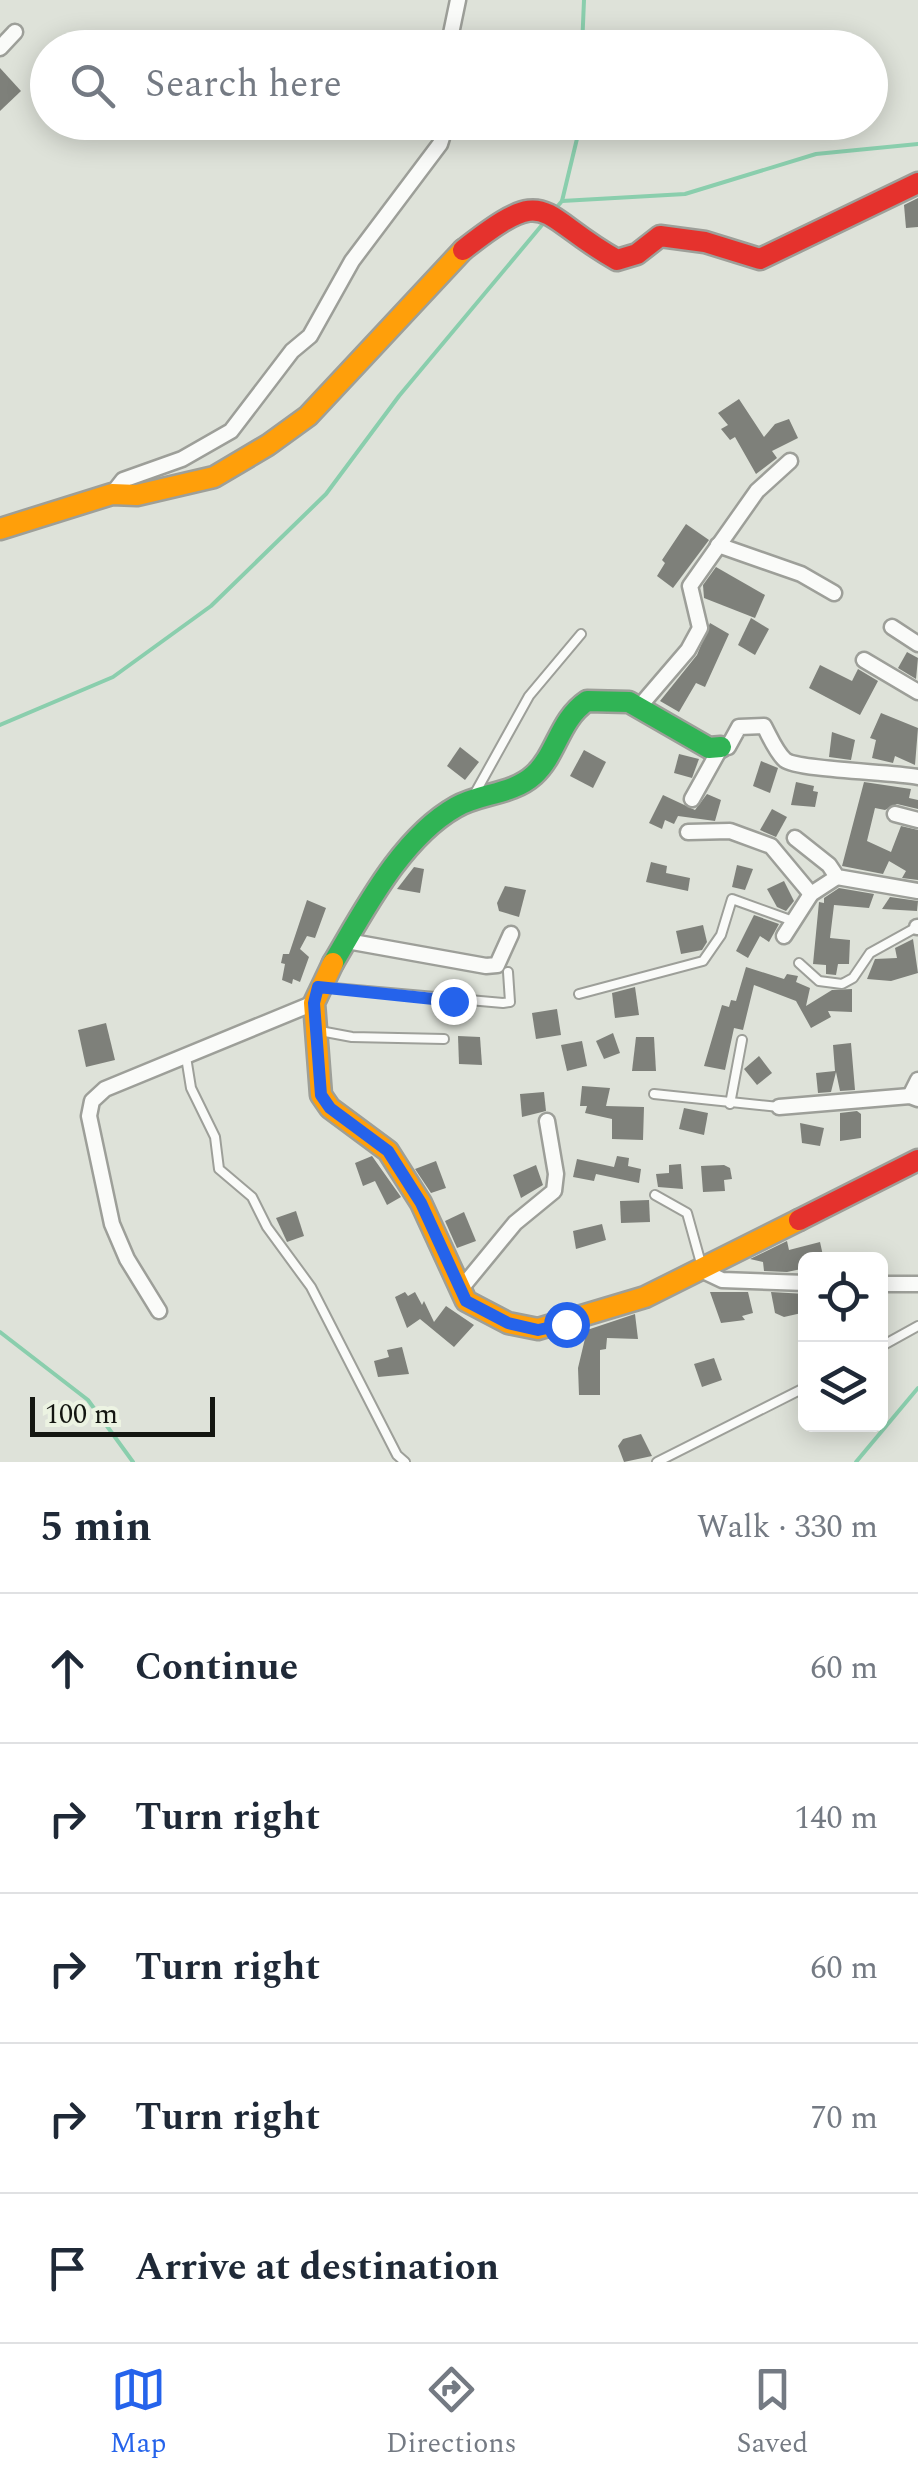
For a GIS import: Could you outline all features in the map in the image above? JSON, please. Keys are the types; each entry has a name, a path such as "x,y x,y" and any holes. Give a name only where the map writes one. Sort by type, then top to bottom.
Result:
{"street":[{"path":"452,30 458,0"},
{"path":"0,48 15,32"},
{"path":"112,494 123,480 182,460 231,432 292,351 310,336 352,261 441,140"},
{"path":"0,529 112,494 137,495 214,477 308,416 450,261 477,236 526,208 554,214 585,242 617,260 637,254 660,236 705,242 760,259 918,183"},
{"path":"640,706 688,650 700,628 690,586 757,492 790,461"},
{"path":"718,545 801,574 834,593"},
{"path":"892,626 918,644"},
{"path":"864,660 918,692"},
{"path":"918,777 838,767 802,768 784,759 764,726 751,724 740,727 728,747 709,748 640,706 598,698 583,705 553,738 536,774 521,784 472,799 445,813 377,894 316,995 321,1095 330,1108 388,1151 436,1232 459,1291 485,1314 538,1330 645,1297 704,1271 918,1160"},
{"path":"692,799 721,747"},
{"path":"895,814 918,820"},
{"path":"688,832 730,831 771,846 811,894"},
{"path":"794,838 829,865 837,877"},
{"path":"784,936 811,894 837,877 918,891"},
{"path":"346,941 486,966 497,965 512,934"},
{"path":"159,1311 127,1259 112,1224 90,1116 92,1101 104,1089 186,1058 316,995"},
{"path":"779,1107 914,1098 918,1080"},
{"path":"459,1291 515,1223 554,1192 556,1174 546,1121"},
{"path":"704,1271 722,1280 798,1283"},
{"path":"888,1284 918,1284"}],"lane":[{"path":"472,799 529,696 581,634"},
{"path":"580,994 703,962 722,935 732,899 793,920"},
{"path":"799,964 819,981 842,984 853,978 870,953 918,927"},
{"path":"316,995 503,1003 510,1002 513,992 508,972"},
{"path":"316,1030 352,1037 444,1039"},
{"path":"730,1104 742,1040"},
{"path":"186,1058 191,1088 215,1137 219,1170 252,1197 267,1226 310,1287 397,1456 405,1462"},
{"path":"654,1094 779,1107"},
{"path":"656,1195 687,1213 704,1271"},
{"path":"888,1343 918,1326"},
{"path":"657,1462 798,1391"}],"building":[{"path":"0,68 21,91 0,111"},
{"path":"918,198 918,227 906,228 904,205"},
{"path":"739,399 764,437 775,424 789,419 798,438 772,451 777,458 756,474 735,437 730,440 721,429 728,425 718,413"},
{"path":"686,524 709,540 673,588 657,576 665,563 662,560"},
{"path":"716,567 765,595 755,618 704,598 703,585"},
{"path":"751,618 769,629 755,655 738,645"},
{"path":"710,623 729,634 705,687 696,683 679,712 660,701 697,655"},
{"path":"907,652 918,658 916,679 898,668"},
{"path":"820,665 852,681 858,669 878,681 860,715 809,688"},
{"path":"881,713 918,728 915,765 895,756 893,763 872,758 876,740 870,738"},
{"path":"832,732 855,740 851,760 829,757"},
{"path":"460,747 479,762 465,780 447,766"},
{"path":"584,750 606,762 593,788 570,776"},
{"path":"679,754 699,759 692,778 674,773"},
{"path":"761,761 778,768 770,793 753,786"},
{"path":"796,782 814,786 813,791 818,792 815,807 791,805"},
{"path":"864,782 911,789 909,798 918,800 918,809 897,804 885,810 875,808 867,841 891,852 901,826 918,830 918,880 902,878 906,871 889,861 883,874 842,866"},
{"path":"707,794 721,800 715,821 678,816 674,824 665,820 662,829 649,823 663,795 695,810"},
{"path":"772,809 787,817 776,837 760,830"},
{"path":"651,862 667,866 666,873 690,878 688,891 646,882"},
{"path":"737,865 753,869 745,890 732,887"},
{"path":"414,867 424,869 420,893 397,889"},
{"path":"784,881 794,901 786,911 777,907 767,889"},
{"path":"505,886 526,890 519,917 499,911 497,903"},
{"path":"839,888 874,894 869,908 834,905 830,938 850,940 849,964 838,964 836,975 826,974 826,965 813,964 819,902 824,903 824,898"},
{"path":"890,897 918,901 917,911 882,909"},
{"path":"307,900 326,908 315,938 307,936 300,949 309,957 300,982 293,979 292,984 282,980 285,964 281,963 283,954 289,954"},
{"path":"754,915 779,924 769,942 760,936 748,958 736,951"},
{"path":"703,925 707,942 702,950 681,954 676,931"},
{"path":"913,939 918,973 891,981 867,979 875,959 897,958 895,948"},
{"path":"746,967 784,979 787,974 798,976 796,982 810,988 806,1006 832,990 852,989 852,1012 828,1011 831,1017 811,1028 796,1001 754,985 743,1030 734,1028 725,1070 704,1066 722,1005 729,1007 731,1000 736,1001"},
{"path":"635,987 639,1015 615,1018 612,993"},
{"path":"557,1009 561,1035 536,1039 532,1013"},
{"path":"106,1023 115,1060 86,1067 78,1030"},
{"path":"613,1033 620,1053 604,1059 596,1041"},
{"path":"458,1036 480,1037 482,1065 459,1064"},
{"path":"636,1037 654,1037 656,1071 632,1071"},
{"path":"582,1041 587,1066 567,1071 561,1045"},
{"path":"851,1043 855,1090 840,1091 836,1072 831,1092 818,1093 816,1073 835,1071 833,1045"},
{"path":"759,1056 772,1073 757,1085 744,1069"},
{"path":"582,1086 610,1088 606,1106 644,1107 643,1140 612,1139 612,1119 585,1113 587,1106 580,1106"},
{"path":"544,1092 546,1111 522,1117 520,1094"},
{"path":"684,1108 708,1113 704,1135 679,1129"},
{"path":"840,1113 861,1114 861,1138 840,1141"},
{"path":"800,1123 824,1128 820,1146 802,1143"},
{"path":"372,1156 401,1197 387,1205 375,1181 363,1186 355,1163"},
{"path":"617,1156 629,1158 628,1166 641,1169 639,1183 596,1174 594,1181 573,1177 577,1159 614,1167"},
{"path":"436,1161 446,1188 431,1193 415,1169"},
{"path":"681,1164 683,1189 658,1187 656,1174 669,1173 669,1165"},
{"path":"536,1165 543,1185 521,1198 513,1175"},
{"path":"701,1166 730,1168 732,1179 724,1180 725,1191 703,1192"},
{"path":"649,1200 650,1222 621,1223 620,1201"},
{"path":"296,1211 304,1236 287,1242 276,1218"},
{"path":"464,1212 476,1241 457,1248 445,1221"},
{"path":"602,1224 606,1240 576,1249 573,1231"},
{"path":"787,1241 789,1250 820,1242 822,1252 798,1252 798,1270 787,1272 764,1271 763,1262 750,1259"},
{"path":"405,1292 408,1296 415,1292 422,1305 424,1301 434,1322 446,1306 474,1325 454,1347 420,1319 407,1328 395,1297"},
{"path":"710,1292 748,1292 753,1313 742,1316 745,1320 721,1323"},
{"path":"771,1292 798,1294 798,1314 784,1317 775,1313"},
{"path":"635,1314 638,1339 607,1338 606,1349 600,1350 600,1395 579,1395 578,1368 587,1330"},
{"path":"402,1347 409,1374 378,1377 374,1361 389,1357 387,1350"},
{"path":"714,1358 722,1380 702,1387 694,1364"},
{"path":"641,1434 652,1456 624,1462 618,1446 623,1439"}],"waterway":[{"path":"583,30 584,0"},
{"path":"556,208 562,201 577,140"},
{"path":"562,201 685,194 816,154 918,144"},
{"path":"0,725 113,677 211,606 326,494 399,396 547,219"},
{"path":"0,1332 88,1400 133,1462"},
{"path":"856,1462 918,1388"}],"traffic: fast":[{"path":"333,963 371,899 418,837 456,807 516,786 534,775 570,718 587,701 629,702 709,748 721,747"}],"traffic: slow":[{"path":"0,529 112,494 137,495 214,477 268,445 308,416 463,250"},
{"path":"333,963 314,1003 321,1095 330,1108 388,1151 421,1203 466,1301 508,1323 538,1329 645,1297 799,1220"}],"traffic: jam":[{"path":"463,250 513,216 529,211 555,218 617,260 637,254 660,236 705,242 760,259 918,183"},
{"path":"799,1220 918,1160"}],"route":[{"path":"453,1001 318,987 314,1003 321,1095 330,1108 363,1128 388,1151 421,1203 466,1301 485,1314 538,1330 566,1324"}]}
